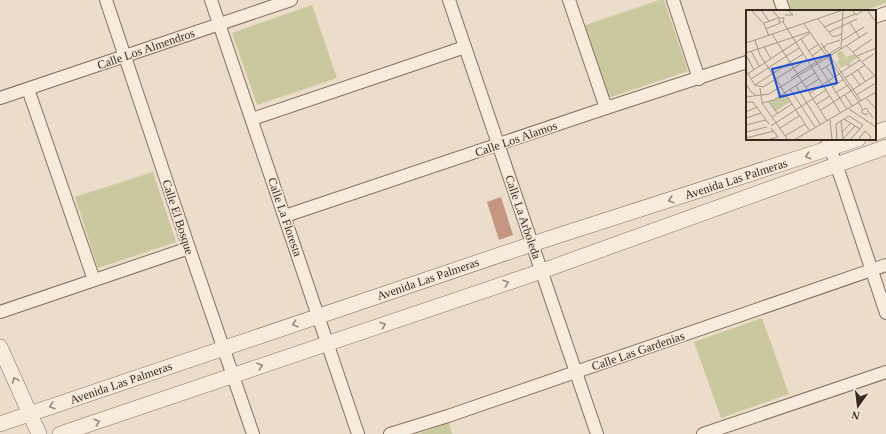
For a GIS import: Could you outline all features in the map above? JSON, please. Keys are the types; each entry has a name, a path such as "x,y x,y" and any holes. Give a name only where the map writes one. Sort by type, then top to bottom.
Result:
{"street":[{"name":"Calle El Bosque","path":"106,0 188,248 253,434"},
{"name":"Calle La Floresta","path":"211,0 358,434"},
{"name":"Calle Los Almendros","path":"0,98 291,0"},
{"name":"Calle La Arboleda","path":"449,0 597,434"},
{"path":"569,0 606,108"},
{"path":"673,0 699,79"},
{"path":"780,0 784,10"},
{"path":"876,17 886,13"},
{"path":"252,119 465,47"},
{"name":"Calle Los Alamos","path":"285,216 746,62"},
{"path":"28,89 94,280"},
{"path":"876,133 886,129"},
{"name":"Avenida Las Palmeras","path":"0,424 828,144 852,140"},
{"path":"828,144 886,313"},
{"name":"Avenida Las Palmeras","path":"60,434 542,271 886,147"},
{"path":"0,312 188,248"},
{"name":"Calle Las Gardenias","path":"390,434 448,416 886,265"},
{"path":"0,347 39,434"},
{"path":"703,434 886,372"},
{"path":"0,424 5,434"}],"green space":[{"path":"659,0 664,0 688,71 608,98 583,26"},
{"path":"788,0 886,0 886,3 865,10 792,10"},
{"path":"312,5 337,78 257,105 232,33"},
{"path":"153,172 176,242 98,268 75,197"},
{"path":"762,318 789,394 721,418 694,342"},
{"path":"449,423 452,434 417,434"}],"building":[{"path":"501,197 513,235 499,240 487,202"}]}
